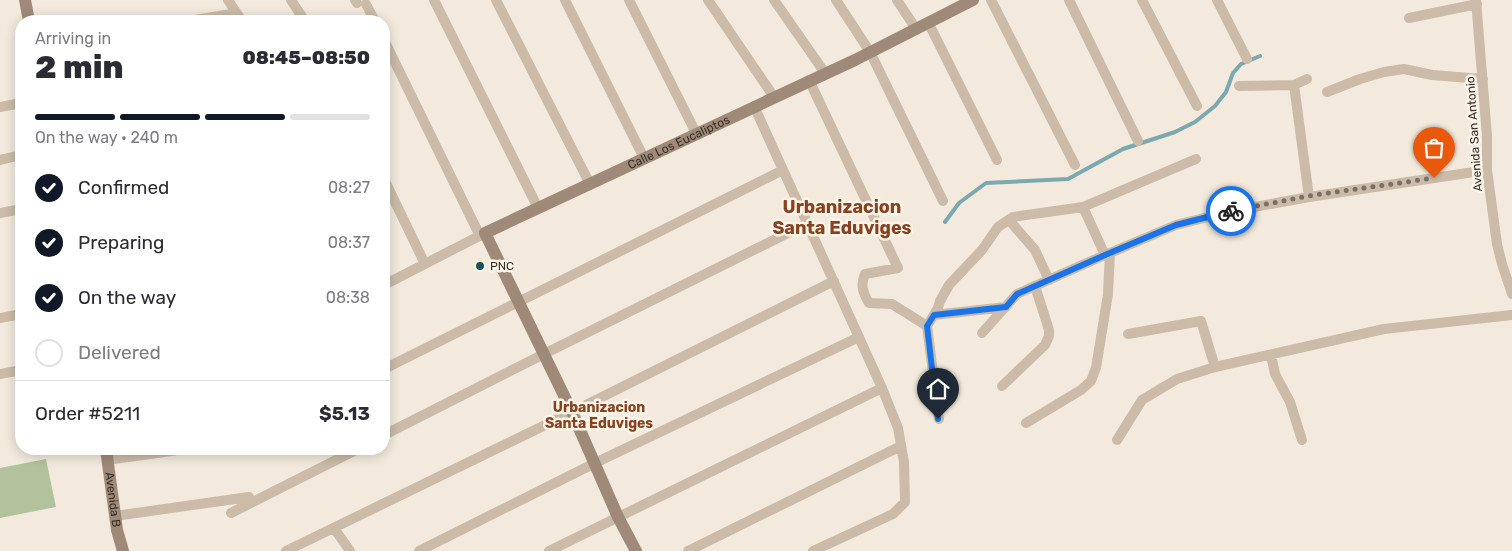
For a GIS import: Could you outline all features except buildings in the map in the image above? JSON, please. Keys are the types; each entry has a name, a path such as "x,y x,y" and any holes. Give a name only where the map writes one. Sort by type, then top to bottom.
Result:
{"street":[{"path":"26,0 28,15"},
{"path":"228,0 239,15"},
{"path":"291,0 301,15"},
{"path":"434,0 538,208"},
{"path":"496,0 590,184"},
{"path":"565,0 644,158"},
{"path":"629,0 696,133"},
{"path":"708,0 774,97"},
{"path":"774,0 825,74"},
{"path":"836,0 870,52 943,201"},
{"path":"897,0 916,29"},
{"path":"991,0 1075,165"},
{"path":"1069,0 1138,141"},
{"path":"1142,0 1197,106"},
{"path":"1217,0 1247,59"},
{"path":"360,2 370,15"},
{"name":"Calle Los Eucaliptos","path":"390,282 538,208 825,74 966,2"},
{"path":"1409,18 1477,2"},
{"name":"Avenida San Antonio","path":"1477,2 1487,136 1487,170 1502,264 1512,294"},
{"path":"928,22 998,160"},
{"path":"390,52 544,354 572,412 618,517 636,551"},
{"path":"1326,92 1360,79 1404,69 1432,75 1483,80"},
{"path":"1239,86 1294,84 1307,79"},
{"path":"809,80 898,268 865,274 862,281 863,293 869,303 892,304 927,326"},
{"path":"1294,84 1308,196"},
{"path":"0,107 15,104"},
{"path":"754,106 882,388 898,428 904,462 905,502 893,514 813,551"},
{"path":"0,160 15,156"},
{"path":"938,419 927,326 949,285 982,250 998,227 1013,217 1025,214 1083,207 1196,159"},
{"path":"390,366 783,170"},
{"path":"982,333 1017,294 1176,225 1232,211 1308,196 1487,170"},
{"path":"390,191 426,264"},
{"path":"1026,423 1075,394 1090,381 1096,368 1108,294 1108,254 1083,207"},
{"path":"0,213 15,209"},
{"path":"1009,220 1035,250 1048,280"},
{"path":"390,432 808,224"},
{"path":"286,551 572,412 834,281"},
{"path":"1002,386 1045,345 1049,336 1049,330 1035,286"},
{"path":"934,315 1006,307"},
{"path":"0,318 15,315"},
{"path":"1117,440 1142,400 1177,379 1214,367 1384,329 1512,315"},
{"path":"1128,334 1201,321 1214,367"},
{"path":"419,551 595,463 859,338"},
{"path":"1271,354 1275,374 1290,402 1302,440"},
{"path":"0,374 15,371"},
{"path":"549,551 882,388"},
{"path":"688,551 901,446"},
{"name":"Avenida B","path":"107,455 115,516 123,551"},
{"path":"231,513 346,455"},
{"path":"115,516 249,497"},
{"path":"334,528 350,551"}],"green space":[{"path":"46,459 56,507 0,518 0,468"}],"waterway":[{"path":"945,222 959,203 986,183 1068,179 1123,149 1175,132 1195,122 1215,106 1226,92 1233,73 1241,64 1260,56"}],"way so far":[{"path":"1231,211 1308,196 1434,178"}],"place":[{"name":"PNC","path":"480,266"}],"district":[{"name":"Urbanizacion Santa Eduviges","path":"842,217"},
{"name":"Urbanizacion Santa Eduviges","path":"599,416"}],"route":[{"path":"938,419 927,326 934,315 1006,307 1017,294 1105,255 1176,225 1231,211"}]}
